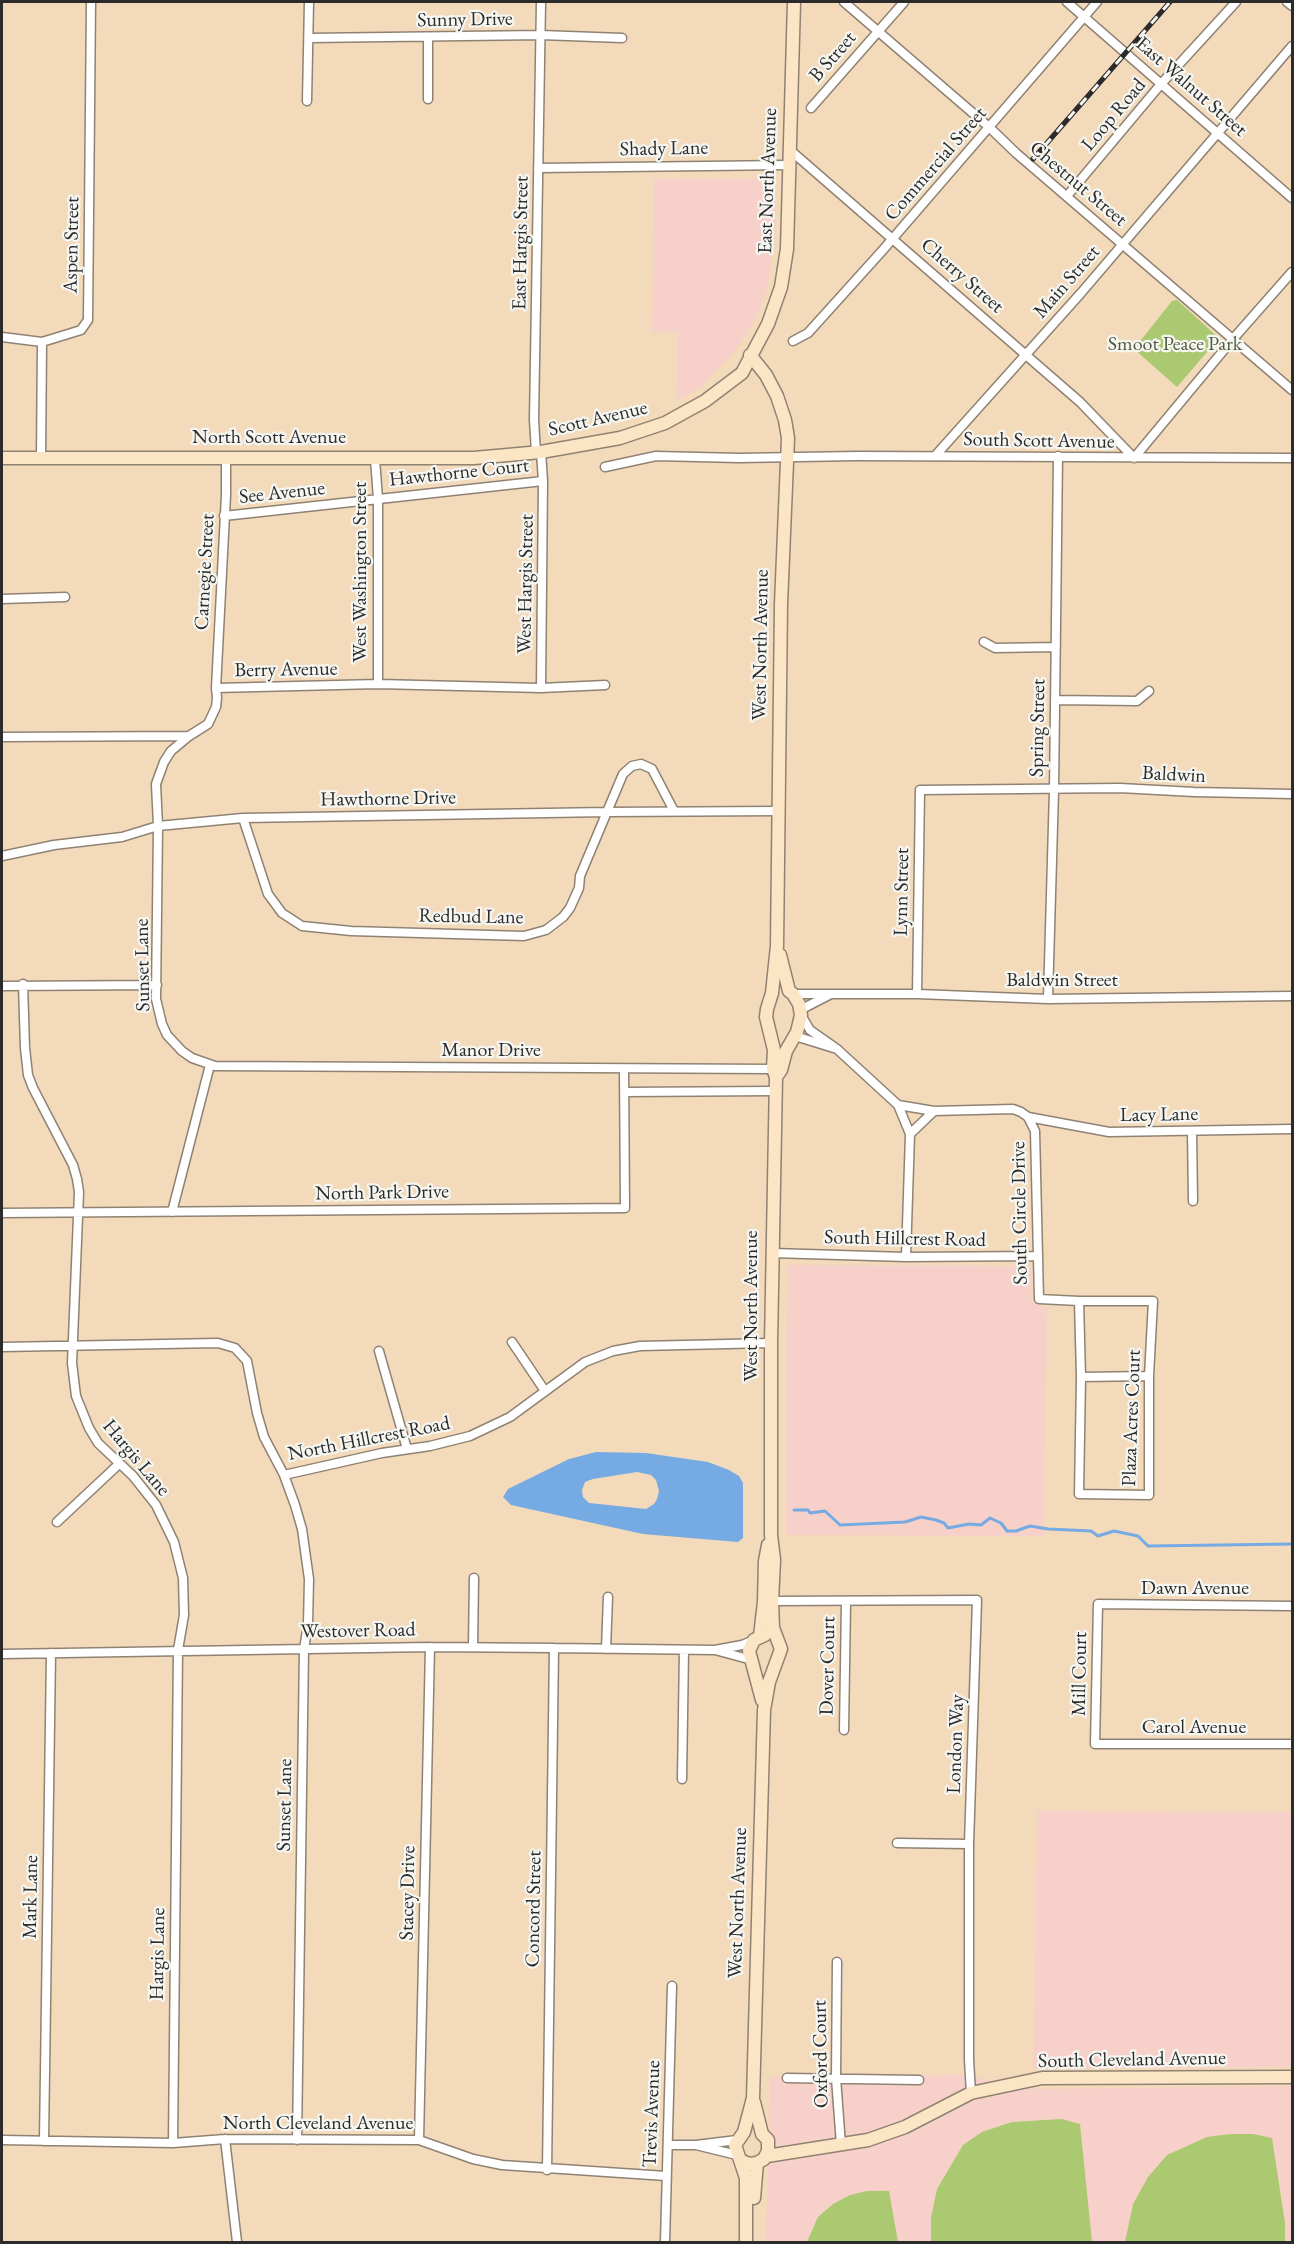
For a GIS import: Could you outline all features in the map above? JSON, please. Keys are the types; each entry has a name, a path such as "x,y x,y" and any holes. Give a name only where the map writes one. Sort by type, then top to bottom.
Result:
{"main road":[{"name":"East North Avenue","path":"750,355 768,324 781,287 787,249 794,2"},
{"name":"Scott Avenue","path":"538,452 620,438 665,423 705,401 730,383 742,373 750,355"},
{"name":"West North Avenue","path":"746,2242 746,2178 735,2145 741,2136 753,2098 764,1710 769,1682 780,1654 772,1628 774,1560 771,1535 771,1343 774,1050 766,1017 772,993 777,945 781,604 788,438 782,408 766,375 750,355"},
{"name":"North Scott Avenue","path":"2,458 474,458 538,452"},
{"name":"West North Avenue","path":"774,1073 781,1070 800,1013 777,945"},
{"path":"772,993 778,990 791,992"},
{"path":"772,1038 782,1042 793,1038"},
{"name":"West North Avenue","path":"764,1710 749,1651 757,1638 764,1602 765,1561 771,1535"},
{"path":"757,1638 769,1636 777,1640"},
{"path":"752,1660 760,1666 776,1663"},
{"name":"South Cleveland Avenue","path":"762,2159 805,2148 868,2140 905,2127 971,2094 1042,2078 1293,2077"},
{"name":"West North Avenue","path":"753,2098 765,2137 753,2242"},
{"path":"741,2136 753,2130 765,2137"},
{"name":"South Cleveland Avenue","path":"765,2137 805,2148"},
{"path":"740,2158 749,2164 762,2159"}],"street":[{"name":"Aspen Street","path":"42,342 81,330 88,320 91,2"},
{"path":"307,101 309,2"},
{"name":"East Hargis Street","path":"541,2 534,420 543,481"},
{"name":"Chestnut Street","path":"844,2 1293,390"},
{"name":"B Street","path":"811,108 904,2"},
{"name":"East Walnut Street","path":"1067,2 1293,198"},
{"name":"Commercial Street","path":"793,341 808,333 1097,2"},
{"name":"Loop Road","path":"1068,196 1161,84 1236,2"},
{"path":"1287,2 1293,6"},
{"name":"Sunny Drive","path":"309,38 541,35 622,38"},
{"path":"428,37 428,99"},
{"name":"Main Street","path":"935,456 1293,46"},
{"name":"Cherry Street","path":"790,150 1080,402 1134,458"},
{"name":"Shady Lane","path":"538,168 789,165"},
{"path":"1134,458 1233,339 1293,272"},
{"path":"2,337 42,342 41,458"},
{"path":"606,467 656,456 786,458"},
{"name":"South Scott Avenue","path":"786,458 1058,456 1293,458"},
{"name":"Spring Street","path":"1048,999 1054,790 1058,456"},
{"name":"Carnegie Street","path":"216,688 226,457"},
{"name":"West Washington Street","path":"375,459 378,499 378,684"},
{"name":"Hawthorne Court","path":"378,499 543,481"},
{"name":"West Hargis Street","path":"541,688 543,481"},
{"name":"See Avenue","path":"224,516 378,499"},
{"path":"2,598 65,597"},
{"path":"984,642 995,648 1056,647"},
{"name":"Berry Avenue","path":"189,736 200,731 213,717 218,698 216,688 378,684 541,688 605,685"},
{"path":"1055,699 1137,701 1149,690"},
{"path":"2,736 189,736"},
{"name":"Sunset Lane","path":"189,736 171,751 159,772 156,796 158,1012 167,1035 182,1051 210,1065"},
{"name":"Redbud Lane","path":"243,818 268,894 282,913 302,926 312,929 351,931 524,936 546,930 563,917 570,908 579,888 580,876 623,774 632,766 642,764 652,769 674,811"},
{"name":"Baldwin","path":"920,790 1120,788 1230,794 1293,794"},
{"name":"Lynn Street","path":"917,994 920,790"},
{"name":"Hawthorne Drive","path":"2,856 54,845 122,837 158,826 243,818 674,811 778,812"},
{"path":"2,986 23,984 157,985"},
{"name":"Hargis Lane","path":"23,984 25,1055 28,1075 73,1165 79,1192 73,1379 81,1412 98,1443 133,1476 152,1499 174,1542 181,1569 184,1615 178,1650 173,2143"},
{"name":"Baldwin Street","path":"791,992 1048,999 1293,996"},
{"name":"Baldwin Street","path":"800,1013 831,994"},
{"path":"800,1013 810,1030 837,1049 898,1105 910,1134 906,1257"},
{"path":"793,1038 837,1049"},
{"path":"172,1212 210,1065"},
{"name":"Manor Drive","path":"210,1065 624,1069 774,1073"},
{"name":"North Park Drive","path":"2,1213 625,1208 624,1069"},
{"path":"624,1092 774,1091"},
{"name":"South Circle Drive","path":"898,1105 934,1111 1013,1109 1028,1117 1035,1131 1039,1299"},
{"path":"910,1134 934,1111"},
{"name":"Lacy Lane","path":"1028,1117 1109,1132 1293,1129"},
{"path":"1192,1131 1193,1201"},
{"name":"South Hillcrest Road","path":"772,1253 906,1257 1038,1256"},
{"name":"Plaza Acres Court","path":"1039,1299 1153,1301 1149,1376 1149,1495 1078,1494 1081,1377 1079,1301"},
{"path":"512,1342 545,1391"},
{"name":"North Hillcrest Road","path":"2,1347 219,1343 235,1348 247,1361 262,1429 284,1475 470,1436 510,1417 585,1362 613,1351 640,1346 771,1343"},
{"path":"380,1351 407,1449"},
{"path":"1081,1377 1149,1376"},
{"path":"57,1522 119,1464"},
{"name":"Sunset Lane","path":"284,1475 296,1505 307,1554 310,1599 304,1648 297,2140"},
{"path":"473,1647 474,1578"},
{"path":"606,1649 608,1597"},
{"name":"London Way","path":"772,1601 976,1600 969,1844 971,2094"},
{"name":"Dover Court","path":"844,1730 846,1602"},
{"name":"Dawn Avenue","path":"1098,1604 1293,1606"},
{"name":"Mill Court","path":"1095,1744 1098,1604"},
{"name":"Westover Road","path":"2,1653 430,1647 715,1650 742,1645 757,1638"},
{"name":"Stacey Drive","path":"419,2140 430,1647"},
{"name":"Concord Street","path":"547,2170 554,1648"},
{"path":"682,1779 684,1650"},
{"name":"Westover Road","path":"715,1650 752,1660"},
{"name":"Mark Lane","path":"44,2141 51,1653"},
{"name":"Carol Avenue","path":"1095,1744 1293,1744"},
{"path":"897,1843 969,1844"},
{"name":"Oxford Court","path":"837,1962 836,2078 841,2145"},
{"name":"Trevis Avenue","path":"665,2242 672,1986"},
{"path":"787,2078 919,2080"},
{"path":"668,2145 696,2145 741,2136"},
{"path":"225,2139 237,2242"},
{"name":"North Cleveland Avenue","path":"2,2140 173,2143 225,2139 419,2140 473,2159 502,2165 547,2170 666,2176"},
{"path":"696,2145 740,2158"}],"shaded area":[{"path":"763,178 776,192 776,227 768,287 761,306 753,324 735,351 701,387 677,401 678,332 652,332 654,179"},
{"path":"787,1265 1032,1266 1032,1302 1047,1308 1044,1536 786,1535"},
{"path":"1037,1811 1292,1812 1292,2067 1033,2069"},
{"path":"962,2075 1036,2089 1292,2086 1292,2242 766,2242 770,2077"}],"green space":[{"name":"Smoot Peace Park","path":"1177,300 1219,338 1177,387 1134,349 1172,301"},
{"path":"1062,2119 1080,2124 1092,2242 931,2242 931,2218 937,2189 963,2145 982,2132 1012,2122"},
{"path":"1253,2134 1272,2138 1285,2223 1285,2242 1125,2242 1133,2204 1148,2177 1167,2155 1207,2137"},
{"path":"867,2191 889,2191 898,2242 807,2242 818,2217 833,2204 850,2195"}],"water":[{"path":"596,1452 646,1453 708,1462 729,1470 739,1476 743,1483 743,1538 738,1542 643,1534 511,1505 503,1497 508,1489 569,1459","holes":["637,1472 651,1475 656,1480 659,1491 654,1504 646,1509 589,1503 583,1497 582,1490 585,1482 593,1479"]}],"waterway":[{"path":"794,1510 808,1510 810,1513 825,1511 840,1525 905,1522 921,1517 944,1523 948,1528 969,1524 981,1525 990,1518 1001,1523 1007,1531 1016,1531 1030,1526 1091,1531 1098,1536 1114,1531 1138,1536 1148,1546 1292,1544"}],"railway":[{"path":"1033,159 1170,2"}]}
